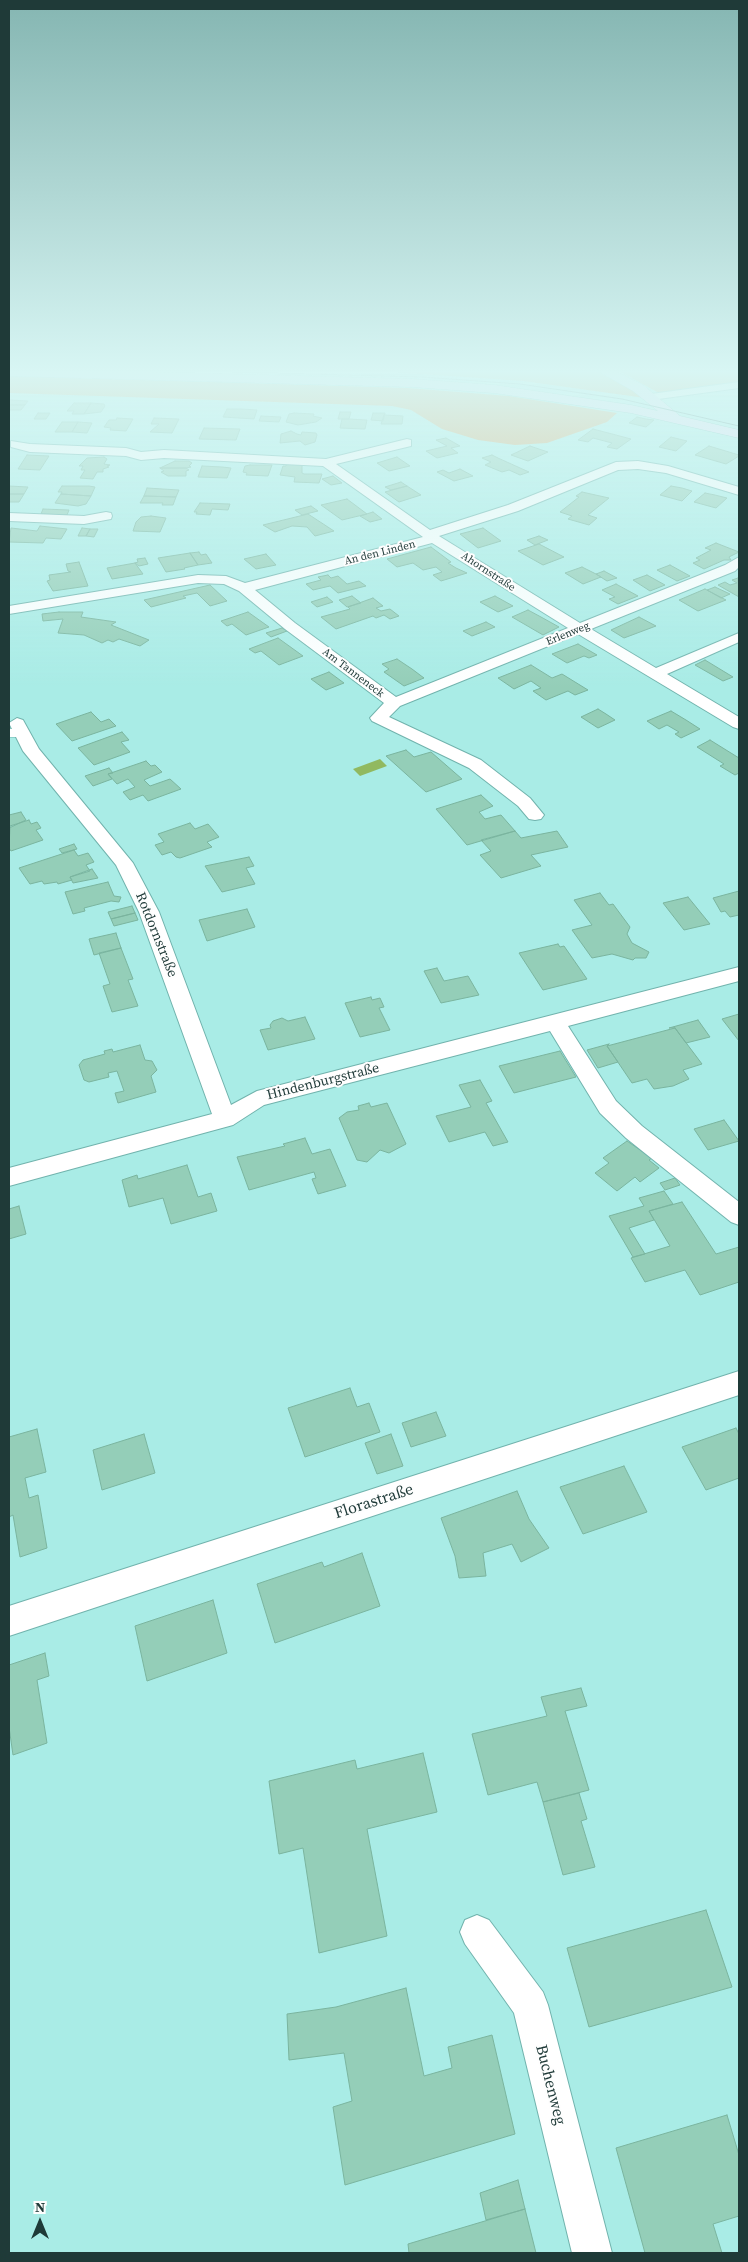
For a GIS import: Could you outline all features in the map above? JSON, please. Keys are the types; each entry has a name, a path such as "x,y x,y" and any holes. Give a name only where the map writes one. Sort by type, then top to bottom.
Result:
{"street":[{"name":"Ahornstraße","path":"346,477 432,536 579,630 739,724"},
{"name":"An den Linden","path":"244,588 426,542 436,532 513,508 586,477"},
{"name":"An den Linden","path":"690,477 739,491"},
{"path":"9,517 84,520 106,516"},
{"name":"Erlenweg","path":"394,703 730,568 739,561"},
{"path":"9,610 198,579 226,580 244,588"},
{"name":"Am Tanneneck","path":"244,588 290,626 394,703 378,718 475,764 524,802 535,815"},
{"path":"655,674 739,637"},
{"name":"Rotdornstraße","path":"16,730 31,751 124,863 150,912 226,1119"},
{"name":"Hindenburgstraße","path":"9,1176 226,1119 257,1099 739,974"},
{"path":"555,1022 608,1107 634,1132 739,1214"},
{"name":"Florastraße","path":"9,1621 739,1383"},
{"name":"Buchenweg","path":"478,1932 530,2005 592,2253"}],"shaded area":[{"path":"380,759 387,766 360,776 353,769"}],"building":[{"path":"81,477 94,477 93,479 80,478"},
{"path":"198,477 228,477 227,478"},
{"path":"292,477 321,477 319,483 294,482 295,477"},
{"path":"334,477 342,483 331,485 322,479"},
{"path":"446,477 471,477 454,481"},
{"path":"401,482 407,486 391,490 385,487"},
{"path":"9,486 28,487 24,494 9,494"},
{"path":"62,486 95,487 91,496 61,494 62,492 58,492"},
{"path":"407,486 421,495 399,502 385,492"},
{"path":"671,486 692,491 682,501 660,495"},
{"path":"147,488 179,490 176,497 144,496"},
{"path":"582,492 609,498 588,515 597,518 589,525 568,519 572,516 560,512 579,497 576,496"},
{"path":"705,493 727,498 716,508 694,502"},
{"path":"9,494 24,494 19,502 9,502"},
{"path":"61,494 91,496 86,504 78,506 55,503"},
{"path":"144,496 176,497 173,505 162,505 163,503 140,503"},
{"path":"347,499 367,514 342,520 321,505"},
{"path":"200,503 230,504 228,510 212,509 210,515 196,514 197,512 194,512"},
{"path":"311,506 318,511 302,515 295,510"},
{"path":"43,509 69,510 67,515 41,514"},
{"path":"373,512 382,519 370,522 360,516"},
{"path":"308,514 334,531 315,536 307,527 292,526 275,532 263,525"},
{"path":"141,517 166,518 160,532 133,531 136,522"},
{"path":"40,526 67,529 61,539 46,538 43,543 9,542 11,528 37,531"},
{"path":"82,528 90,529 86,536 78,536"},
{"path":"483,528 501,541 478,548 460,534"},
{"path":"90,529 98,529 94,537 86,536"},
{"path":"539,536 548,540 535,545 527,540"},
{"path":"716,543 739,552 729,557 731,560 724,560 704,569 693,563 700,560 696,558 711,550 705,548"},
{"path":"539,544 564,557 543,565 518,551"},
{"path":"431,547 451,562 448,563 467,573 441,581 433,575 442,572 436,567 423,570 413,563 397,567 387,559"},
{"path":"199,552 201,555 206,554 212,563 198,565 190,553"},
{"path":"190,553 198,565 166,572 158,558"},
{"path":"266,554 276,565 256,569 244,559"},
{"path":"145,558 148,564 139,566 135,563 138,562 137,559"},
{"path":"79,562 88,586 53,591 47,581 50,580 49,575 71,572 68,571 66,564"},
{"path":"135,563 143,574 112,579 107,568"},
{"path":"670,565 690,576 677,581 657,570"},
{"path":"582,567 601,577 583,584 565,573"},
{"path":"604,571 617,578 607,581 596,574"},
{"path":"328,575 331,578 338,576 347,584 359,581 366,586 338,593 330,586 313,590 306,584 321,580 318,577"},
{"path":"647,575 665,585 650,591 633,580"},
{"path":"738,578 739,597 718,585 725,582 730,585 737,583 732,580"},
{"path":"616,584 638,596 618,604 609,599 615,597 602,590"},
{"path":"210,585 227,601 210,606 197,593 183,596 186,598 151,607 144,600"},
{"path":"715,587 730,594 721,598 707,590"},
{"path":"705,589 726,600 698,611 679,600"},
{"path":"352,596 361,603 347,607 339,600"},
{"path":"495,596 513,606 498,612 480,602"},
{"path":"327,597 333,602 317,607 311,602"},
{"path":"373,598 383,606 376,608 381,611 390,609 399,616 390,619 384,615 376,618 373,616 336,629 321,617 350,609 348,607"},
{"path":"528,610 559,627 543,635 512,617"},
{"path":"83,612 81,617 116,622 111,625 149,640 140,646 119,639 113,642 108,640 102,643 84,635 58,633 63,619 43,621 42,614"},
{"path":"248,612 269,627 246,635 232,624 227,626 221,621"},
{"path":"639,617 656,626 624,638 611,630"},
{"path":"486,622 495,627 472,636 463,631"},
{"path":"282,628 287,631 271,637 266,633"},
{"path":"278,638 303,656 279,665 261,651 255,653 249,649"},
{"path":"578,644 597,655 589,658 584,656 567,663 552,654"},
{"path":"397,659 424,678 404,686 384,672 389,669 382,664"},
{"path":"705,660 733,677 723,681 695,665"},
{"path":"531,665 552,678 562,674 588,690 575,695 568,691 546,700 533,691 541,688 531,681 514,689 498,678"},
{"path":"329,672 344,683 326,690 311,679"},
{"path":"598,709 615,720 598,728 581,717"},
{"path":"671,711 700,729 681,738 675,734 679,732 667,725 659,729 647,721"},
{"path":"91,712 101,722 109,719 116,726 72,741 56,724"},
{"path":"122,732 129,740 121,742 130,752 94,765 78,748"},
{"path":"710,740 739,758 739,773 735,775 720,766 724,764 697,747"},
{"path":"406,750 414,757 431,752 462,779 426,792 386,756"},
{"path":"146,761 151,766 155,765 162,772 144,780 150,786 170,779 181,789 148,801 143,795 130,800 123,792 135,787 128,779 117,784 108,774"},
{"path":"109,768 113,773 108,774 112,779 93,786 85,776"},
{"path":"481,795 493,806 479,812 485,819 501,815 515,831 467,845 436,809"},
{"path":"21,812 26,820 9,828 9,815"},
{"path":"29,820 31,824 37,822 41,828 36,830 43,840 11,851 9,848 10,826"},
{"path":"190,823 195,829 208,824 219,837 207,842 212,847 180,858 171,852 162,855 155,845 164,842 158,834"},
{"path":"515,831 521,838 557,831 568,847 531,855 541,866 501,878 480,855 491,851 481,840"},
{"path":"74,844 77,849 62,853 59,849"},
{"path":"74,850 78,856 88,853 94,862 86,865 90,871 70,877 72,880 58,884 57,882 44,884 42,881 30,884 19,868"},
{"path":"249,857 254,866 246,868 255,884 222,892 205,866"},
{"path":"92,869 98,878 73,883 70,877"},
{"path":"108,882 114,896 121,897 119,902 111,901 84,908 85,911 73,914 65,892"},
{"path":"739,891 739,915 730,917 725,911 721,912 713,898"},
{"path":"600,893 609,905 613,904 630,927 627,934 632,943 649,952 646,958 635,958 633,960 612,954 592,958 572,930 592,925 574,900"},
{"path":"688,897 710,924 684,930 663,903"},
{"path":"132,906 135,913 111,919 108,912"},
{"path":"247,909 255,927 207,941 199,920"},
{"path":"135,913 138,920 114,926 111,919"},
{"path":"116,933 121,948 94,955 89,939"},
{"path":"558,944 560,947 564,946 587,979 543,990 519,953"},
{"path":"121,948 133,979 128,980 138,1006 112,1012 103,986 110,984 99,953"},
{"path":"437,968 444,981 468,976 479,995 441,1003 424,971"},
{"path":"371,997 372,1000 380,998 384,1007 379,1008 390,1030 360,1037 345,1003"},
{"path":"739,1014 739,1041 722,1019"},
{"path":"305,1017 315,1039 268,1050 260,1030 271,1028 270,1025 273,1021 282,1018 288,1021"},
{"path":"698,1020 710,1037 686,1043 675,1028 669,1028"},
{"path":"675,1028 702,1064 683,1070 689,1079 673,1086 654,1089 647,1079 632,1083 607,1046"},
{"path":"609,1044 607,1046 618,1062 598,1068 587,1050"},
{"path":"140,1045 145,1060 152,1061 157,1070 151,1076 156,1092 118,1103 115,1093 124,1091 117,1071 108,1073 109,1077 89,1082 84,1080 79,1065 83,1060 105,1054 104,1051 112,1049 113,1052"},
{"path":"560,1051 576,1077 514,1093 499,1066"},
{"path":"480,1080 492,1101 486,1103 508,1142 493,1146 485,1132 449,1142 436,1116 471,1107 459,1085"},
{"path":"369,1103 371,1107 387,1103 406,1144 389,1153 380,1150 367,1162 357,1160 339,1118 347,1112 359,1110 358,1106"},
{"path":"724,1120 739,1141 708,1150 694,1129"},
{"path":"305,1138 312,1154 330,1149 346,1186 318,1194 312,1179 316,1178 314,1172 249,1190 237,1157 285,1146 283,1144"},
{"path":"627,1141 652,1158 649,1160 659,1168 640,1182 635,1177 617,1191 595,1173 609,1163 603,1158"},
{"path":"187,1165 198,1197 211,1193 217,1211 171,1224 163,1198 129,1207 122,1180 137,1175 138,1179"},
{"path":"675,1178 680,1185 665,1190 660,1183"},
{"path":"664,1191 673,1204 649,1211 654,1220 629,1228 645,1254 633,1257 609,1216 644,1206 639,1198"},
{"path":"682,1202 716,1254 739,1247 739,1282 700,1295 685,1270 645,1282 631,1258 670,1246 649,1211"},
{"path":"19,1206 26,1234 9,1239 9,1209"},
{"path":"350,1388 357,1407 369,1403 380,1432 305,1457 288,1408"},
{"path":"436,1412 446,1436 411,1447 402,1423"},
{"path":"736,1428 739,1434 739,1478 706,1490 682,1447"},
{"path":"37,1429 46,1472 25,1478 29,1498 38,1495 47,1548 20,1557 13,1515 9,1517 9,1437"},
{"path":"144,1434 155,1473 102,1490 93,1450"},
{"path":"391,1434 403,1466 377,1474 365,1443"},
{"path":"624,1466 647,1512 583,1534 560,1487"},
{"path":"517,1491 529,1519 549,1548 521,1562 512,1544 483,1553 486,1576 459,1578 455,1556 441,1518"},
{"path":"362,1553 380,1606 275,1643 257,1584 322,1562 324,1567"},
{"path":"213,1600 227,1653 147,1681 135,1626"},
{"path":"45,1653 49,1676 37,1680 47,1743 13,1755 9,1727 9,1665"},
{"path":"581,1688 587,1706 565,1711 589,1790 543,1802 537,1782 488,1795 472,1734 547,1716 541,1697"},
{"path":"423,1753 437,1812 367,1829 387,1936 319,1953 303,1848 279,1854 269,1781 355,1760 357,1769"},
{"path":"579,1793 587,1819 581,1821 595,1867 563,1875 543,1802"},
{"path":"706,1910 732,1987 589,2027 567,1948"},
{"path":"406,1988 424,2076 452,2068 448,2047 492,2035 515,2134 345,2185 333,2107 352,2101 344,2053 289,2060 287,2014 336,2007"},
{"path":"727,2115 739,2155 739,2216 713,2224 722,2253 645,2253 616,2148"},
{"path":"518,2180 525,2209 486,2220 480,2193"},
{"path":"525,2209 536,2253 409,2253 408,2244"}]}
